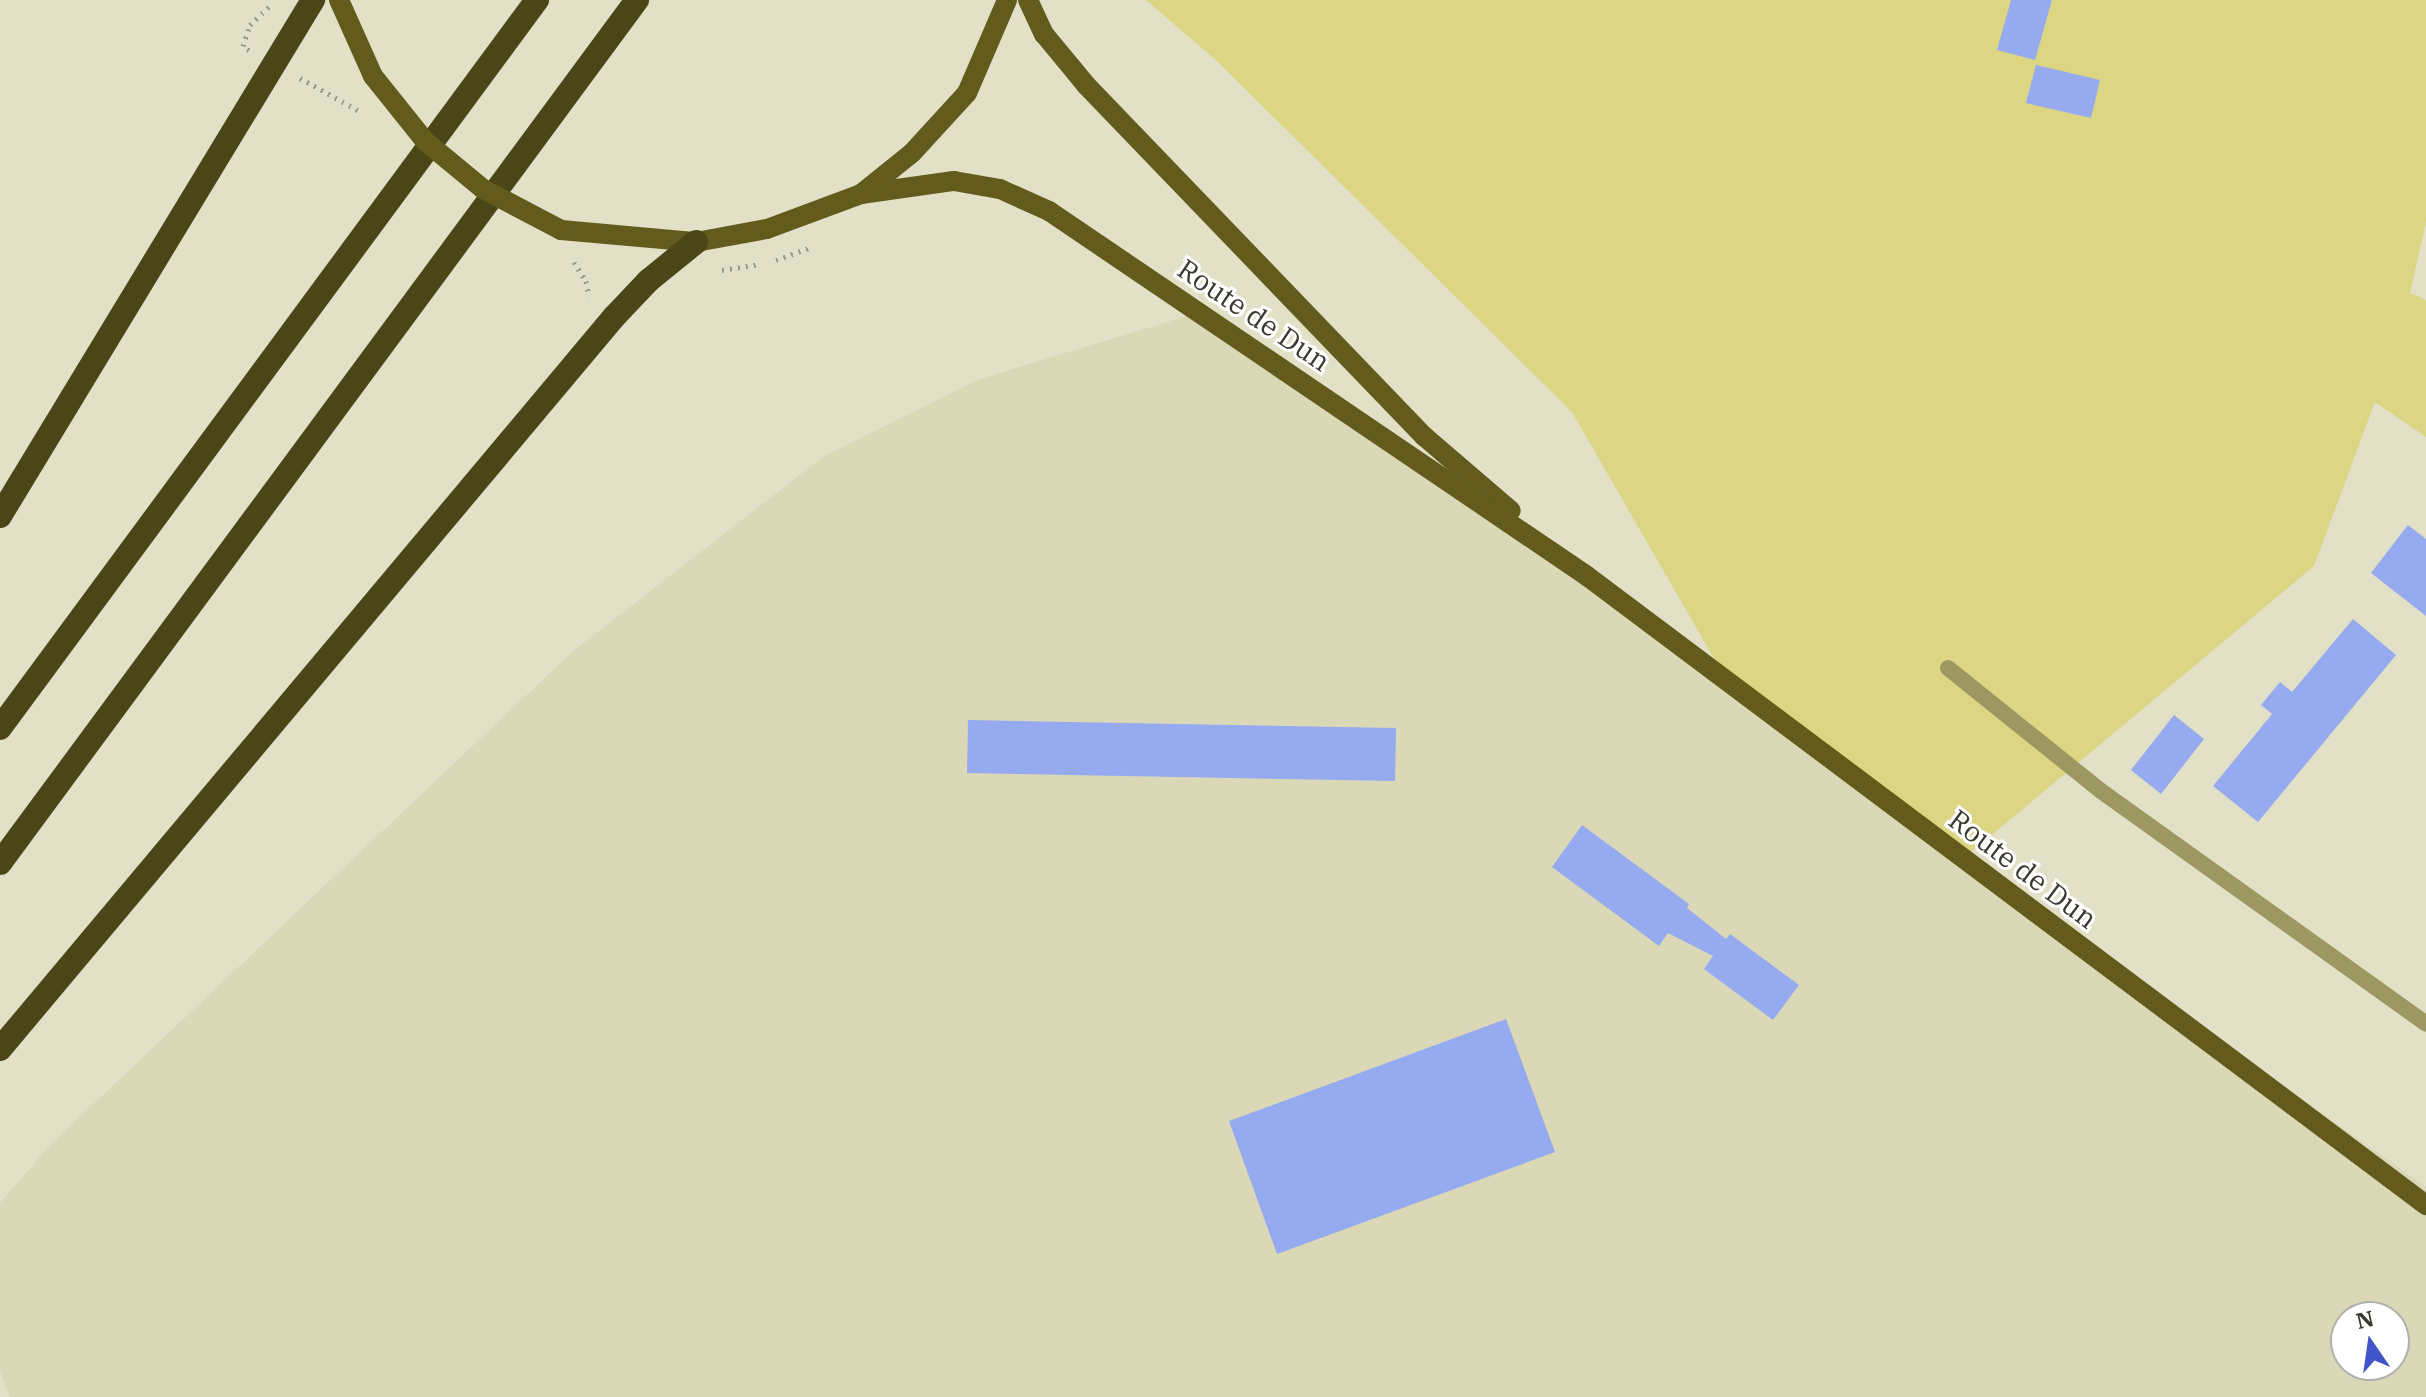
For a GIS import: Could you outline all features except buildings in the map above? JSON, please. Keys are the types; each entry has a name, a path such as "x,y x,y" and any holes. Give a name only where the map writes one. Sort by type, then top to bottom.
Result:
{"highway":[{"path":"0,516 313,0"},
{"path":"0,728 537,0"},
{"path":"0,863 637,0"},
{"path":"0,1049 614,317 648,281 696,242"}],"main road":[{"path":"339,0 373,76 425,141 483,189 561,230 696,242 767,229 861,194 912,153 967,93 1007,0"},
{"name":"Route de Dun","path":"1028,0 1044,34 1086,85 1425,437 1587,576"},
{"name":"Route de Dun","path":"861,194 954,181 1000,189 1049,211 1587,576 2426,1205"}],"street":[{"path":"1948,668 2101,791 2426,1024"}],"path":[{"path":"717,271 795,255 819,243"},
{"path":"574,262 586,281 589,300 614,317"}],"shaded area":[{"path":"1146,0 2426,0 2426,222 2410,293 2426,300 2426,437 2375,402 2314,566 1963,859 1727,681 1572,412 1219,63"},
{"path":"1200,312 1587,576 1963,859 2426,1187 2426,1397 10,1397 0,1371 0,1203 52,1143 572,652 823,457 980,379"}]}
